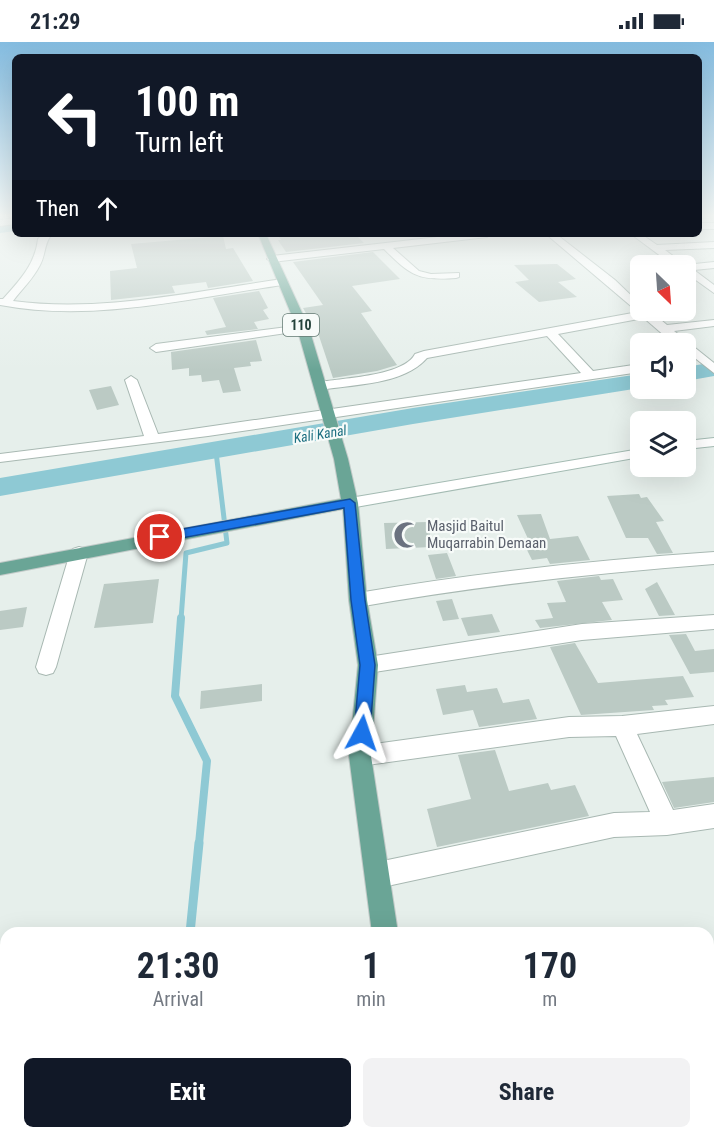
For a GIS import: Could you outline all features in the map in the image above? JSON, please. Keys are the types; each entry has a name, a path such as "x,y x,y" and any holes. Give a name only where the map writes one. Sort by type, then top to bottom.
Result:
{"main road":[{"name":"110","path":"276,267 303,328 341,459 350,503"},
{"path":"0,569 350,503 358,600 368,665 360,756 384,927"}],"street":[{"path":"2,303 33,267"},
{"path":"409,267 419,276 430,278 456,275"},
{"path":"592,267 630,299"},
{"path":"696,276 714,290"},
{"path":"2,303 44,309 84,307 284,282"},
{"path":"320,386 403,372 412,368 418,362 419,357 424,355 550,332 630,314"},
{"path":"655,321 670,333"},
{"path":"665,329 714,323"},
{"path":"156,348 303,328"},
{"path":"550,332 590,375"},
{"path":"0,458 328,416 630,369"},
{"path":"131,380 152,438"},
{"path":"696,444 714,441"},
{"path":"350,503 630,455"},
{"path":"46,667 79,554"},
{"path":"358,600 433,587 603,566 714,558"},
{"path":"368,665 582,632 714,622"},
{"path":"360,756 568,726 622,726 714,716"},
{"path":"622,726 667,823"},
{"path":"378,875 614,825 667,823 714,816"}],"building":[{"path":"245,267 253,281 208,288 206,282 172,286 175,293 111,300 110,271 137,268"},
{"path":"297,267 388,267 400,279 352,286 372,311 361,313 397,365 377,371 333,378 319,336 303,308 323,305"},
{"path":"516,267 561,267 576,279 558,282 577,297 539,302 515,282 529,280"},
{"path":"259,291 268,308 263,310 269,319 254,322 258,329 207,335 205,331 226,327 213,298"},
{"path":"256,340 262,361 250,362 251,366 234,368 241,391 223,393 219,380 202,382 201,375 189,376 189,368 172,370 171,352"},
{"path":"111,386 119,405 97,410 89,390"},
{"path":"639,494 641,498 647,497 664,521 656,522 673,553 657,554 648,538 626,538 607,496"},
{"path":"541,514 550,539 578,536 590,560 550,564 547,558 532,560 523,542 529,541 517,515"},
{"name":"Masjid Baitul Muqarrabin Demaan","path":"428,522 432,547 386,549 384,523"},
{"path":"447,553 456,576 436,579 428,555"},
{"path":"599,576 601,580 613,579 623,600 602,602 612,620 540,628 535,620 553,618 547,603 566,602 557,581"},
{"path":"159,579 153,623 94,628 104,584"},
{"path":"657,582 675,615 659,616 645,589"},
{"path":"452,599 459,619 443,621 436,601"},
{"path":"27,607 23,627 0,630 0,611"},
{"path":"492,614 500,632 468,636 461,618"},
{"path":"686,634 695,651 714,649 714,672 690,674 669,635"},
{"path":"575,643 598,683 683,676 694,697 665,700 668,705 652,706 654,710 581,715 550,647"},
{"path":"262,684 262,701 200,709 201,691"},
{"path":"465,685 467,692 497,688 503,703 529,699 537,719 479,727 473,710 443,715 436,689"},
{"path":"495,750 509,791 548,783 551,790 575,785 589,816 437,847 427,809 471,799 458,755"},
{"path":"714,777 714,802 674,808 662,782"}],"waterway":[{"name":"Kali Kanal","path":"696,372 714,369"},
{"name":"Kali Kanal","path":"0,487 413,416 630,383"},
{"path":"181,619 186,553 227,543 216,452"},
{"path":"181,618 175,696 207,761 199,844"},
{"path":"191,927 199,843"}],"place":[{"name":"Masjid Baitul Muqarrabin Demaan","path":"407,535"}],"route":[{"path":"160,537 350,503 358,600 368,665 362,733"}]}
